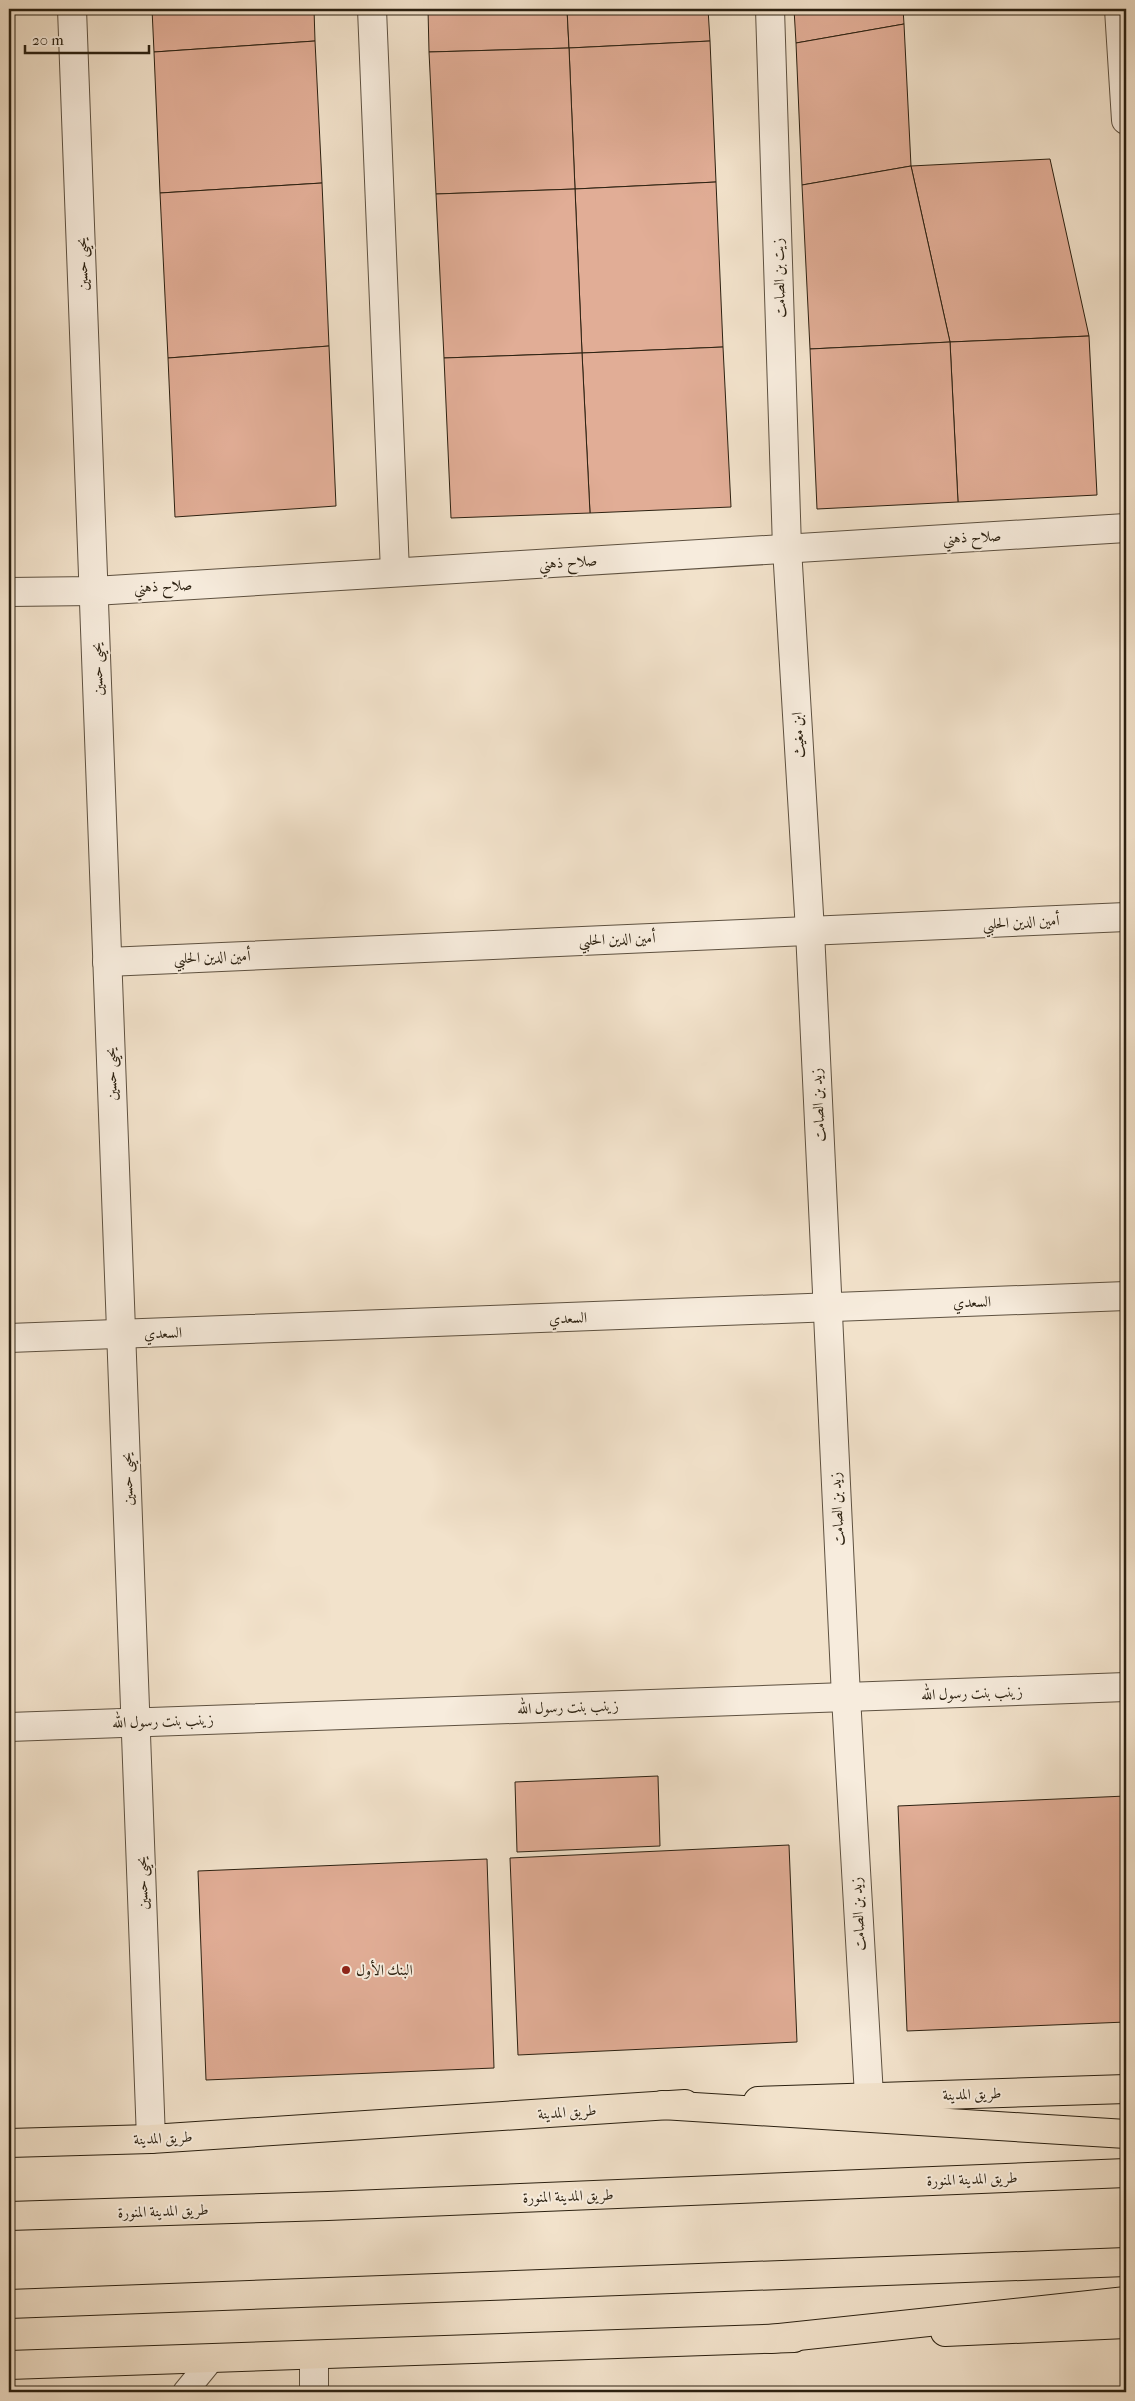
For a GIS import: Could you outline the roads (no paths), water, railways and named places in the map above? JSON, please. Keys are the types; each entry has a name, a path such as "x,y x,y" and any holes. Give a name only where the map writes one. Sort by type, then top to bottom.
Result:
{"main road":[{"name":"طريق المدينة","path":"9,2143 152,2139 662,2105 869,2096 1126,2090"},
{"path":"662,2105 1126,2134"},
{"name":"طريق المدينة المنورة","path":"9,2216 328,2206 1126,2173"},
{"path":"9,2304 1126,2262"},
{"path":"770,2339 1126,2300"},
{"path":"9,2365 212,2360 1126,2324"}],"street":[{"name":"يحيى حسين","path":"72,9 152,2139"},
{"path":"372,9 396,572"},
{"name":"زيت بن الصامت","path":"770,9 787,548"},
{"path":"1119,9 1126,120"},
{"name":"صلاح ذهني","path":"9,592 94,591 1126,528"},
{"name":"ابن مغيث","path":"787,548 810,927"},
{"name":"أمين الدين الحلبي","path":"107,962 810,927 1126,917"},
{"name":"زيد بن الصامت","path":"810,927 846,1697 869,2096"},
{"name":"السعدي","path":"9,1338 1126,1296"},
{"name":"زينب بنت رسول الله","path":"9,1727 1126,1687"},
{"path":"314,2356 314,2392"}],"lane":[{"path":"185,2392 212,2360"}],"place":[{"name":"البنك الأول","path":"346,1970"}]}
